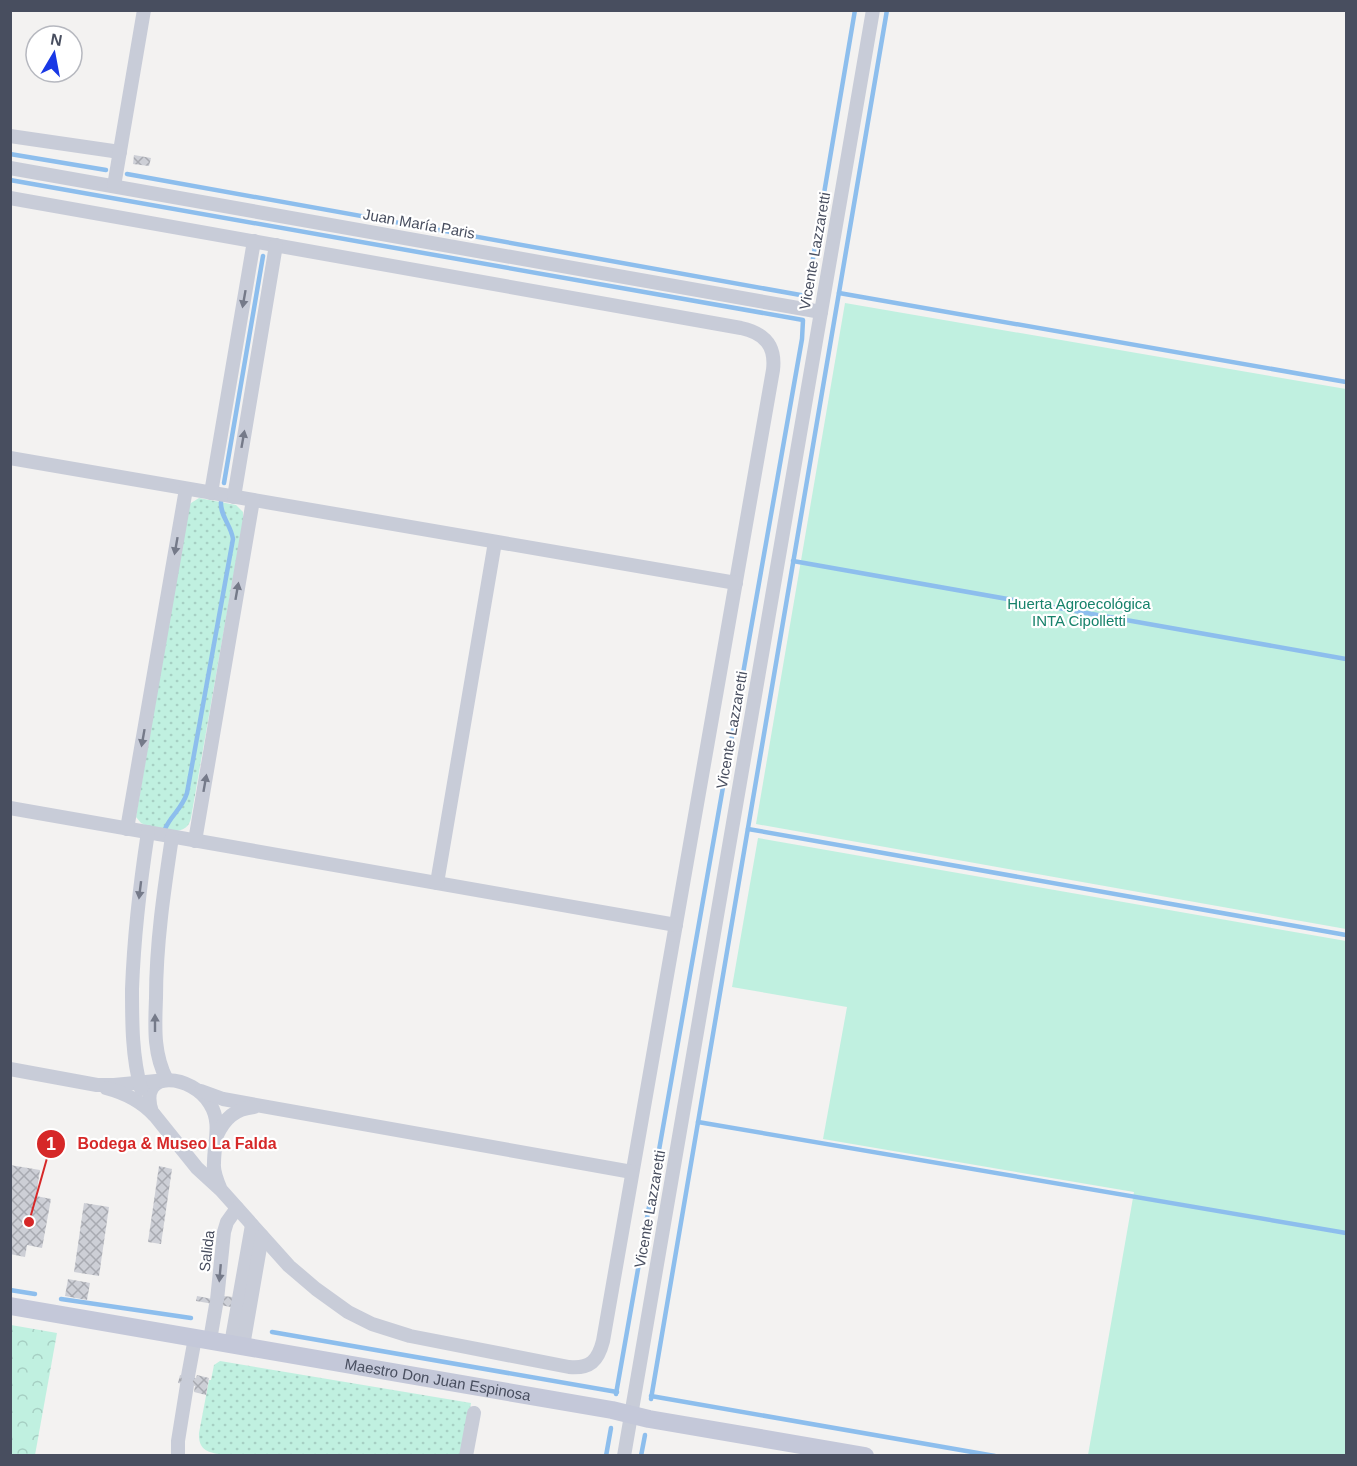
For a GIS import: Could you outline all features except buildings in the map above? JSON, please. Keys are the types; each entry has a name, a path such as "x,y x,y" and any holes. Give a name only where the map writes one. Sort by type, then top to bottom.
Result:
{"main road":[{"name":"Maestro Don Juan Espinosa","path":"10,1306 865,1455"}],"street":[{"path":"114,186 144,10"},
{"name":"Vicente Lazzaretti","path":"624,1455 873,10"},
{"path":"10,136 120,152"},
{"name":"Juan María Paris","path":"10,168 821,312"},
{"path":"10,198 741,328 756,332 763,337 774,356 601,1346 594,1362 585,1367 569,1367 423,1339 372,1324 348,1312 289,1266 221,1190 197,1168 153,1112 142,1092 135,1066 132,1039 133,973 139,895 148,832"},
{"path":"211,493 254,241"},
{"path":"234,497 276,245"},
{"path":"10,458 736,583"},
{"path":"127,829 186,489"},
{"path":"195,841 253,500"},
{"path":"437,883 495,542"},
{"path":"10,808 676,925"},
{"path":"167,1080 161,1067 156,1045 156,982 162,905 172,837"},
{"path":"10,1069 120,1092 153,1112"},
{"path":"90,1084 114,1085 167,1080 183,1082 223,1099 632,1172"},
{"path":"153,1112 150,1095 154,1086 167,1080"},
{"path":"197,1089 209,1102 217,1124 214,1168 221,1190"},
{"path":"217,1136 230,1115 246,1108 265,1106"},
{"name":"Salida","path":"179,1455 177,1444 188,1380 217,1302 224,1232 227,1222 237,1208"},
{"path":"237,1345 252,1225"},
{"path":"237,1345 262,1236"},
{"path":"466,1455 474,1413"}],"green space":[{"name":"Huerta Agroecológica INTA Cipolletti","path":"845,303 1346,389 1346,929 756,824"},
{"path":"199,498 236,505 243,512 243,521 191,818 186,828 176,831 145,825 136,817 188,506"},
{"path":"758,838 1346,941 1346,1455 1088,1455 1134,1192 823,1139 847,1007 732,987"},
{"path":"11,1325 57,1333 35,1455 11,1455"},
{"path":"220,1361 471,1403 462,1455 227,1455 207,1451 201,1445 199,1433 209,1380 211,1380 214,1365"}],"waterway":[{"path":"806,300 855,10"},
{"path":"651,1399 887,10"},
{"path":"10,154 106,170"},
{"path":"127,174 806,296"},
{"path":"10,180 803,320 802,339 616,1394"},
{"path":"224,483 263,256"},
{"path":"839,293 1346,382"},
{"path":"165,829 187,793 233,539 222,512 221,502"},
{"path":"793,561 1346,659"},
{"path":"748,829 1346,935"},
{"path":"698,1122 1346,1233"},
{"path":"10,1290 35,1294"},
{"path":"61,1299 191,1318"},
{"path":"272,1332 617,1392"},
{"path":"651,1396 995,1456"},
{"path":"606,1456 611,1428"},
{"path":"641,1456 645,1435"}],"place":[{"name":"Bodega & Museo La Falda","path":"29,1222"}]}
